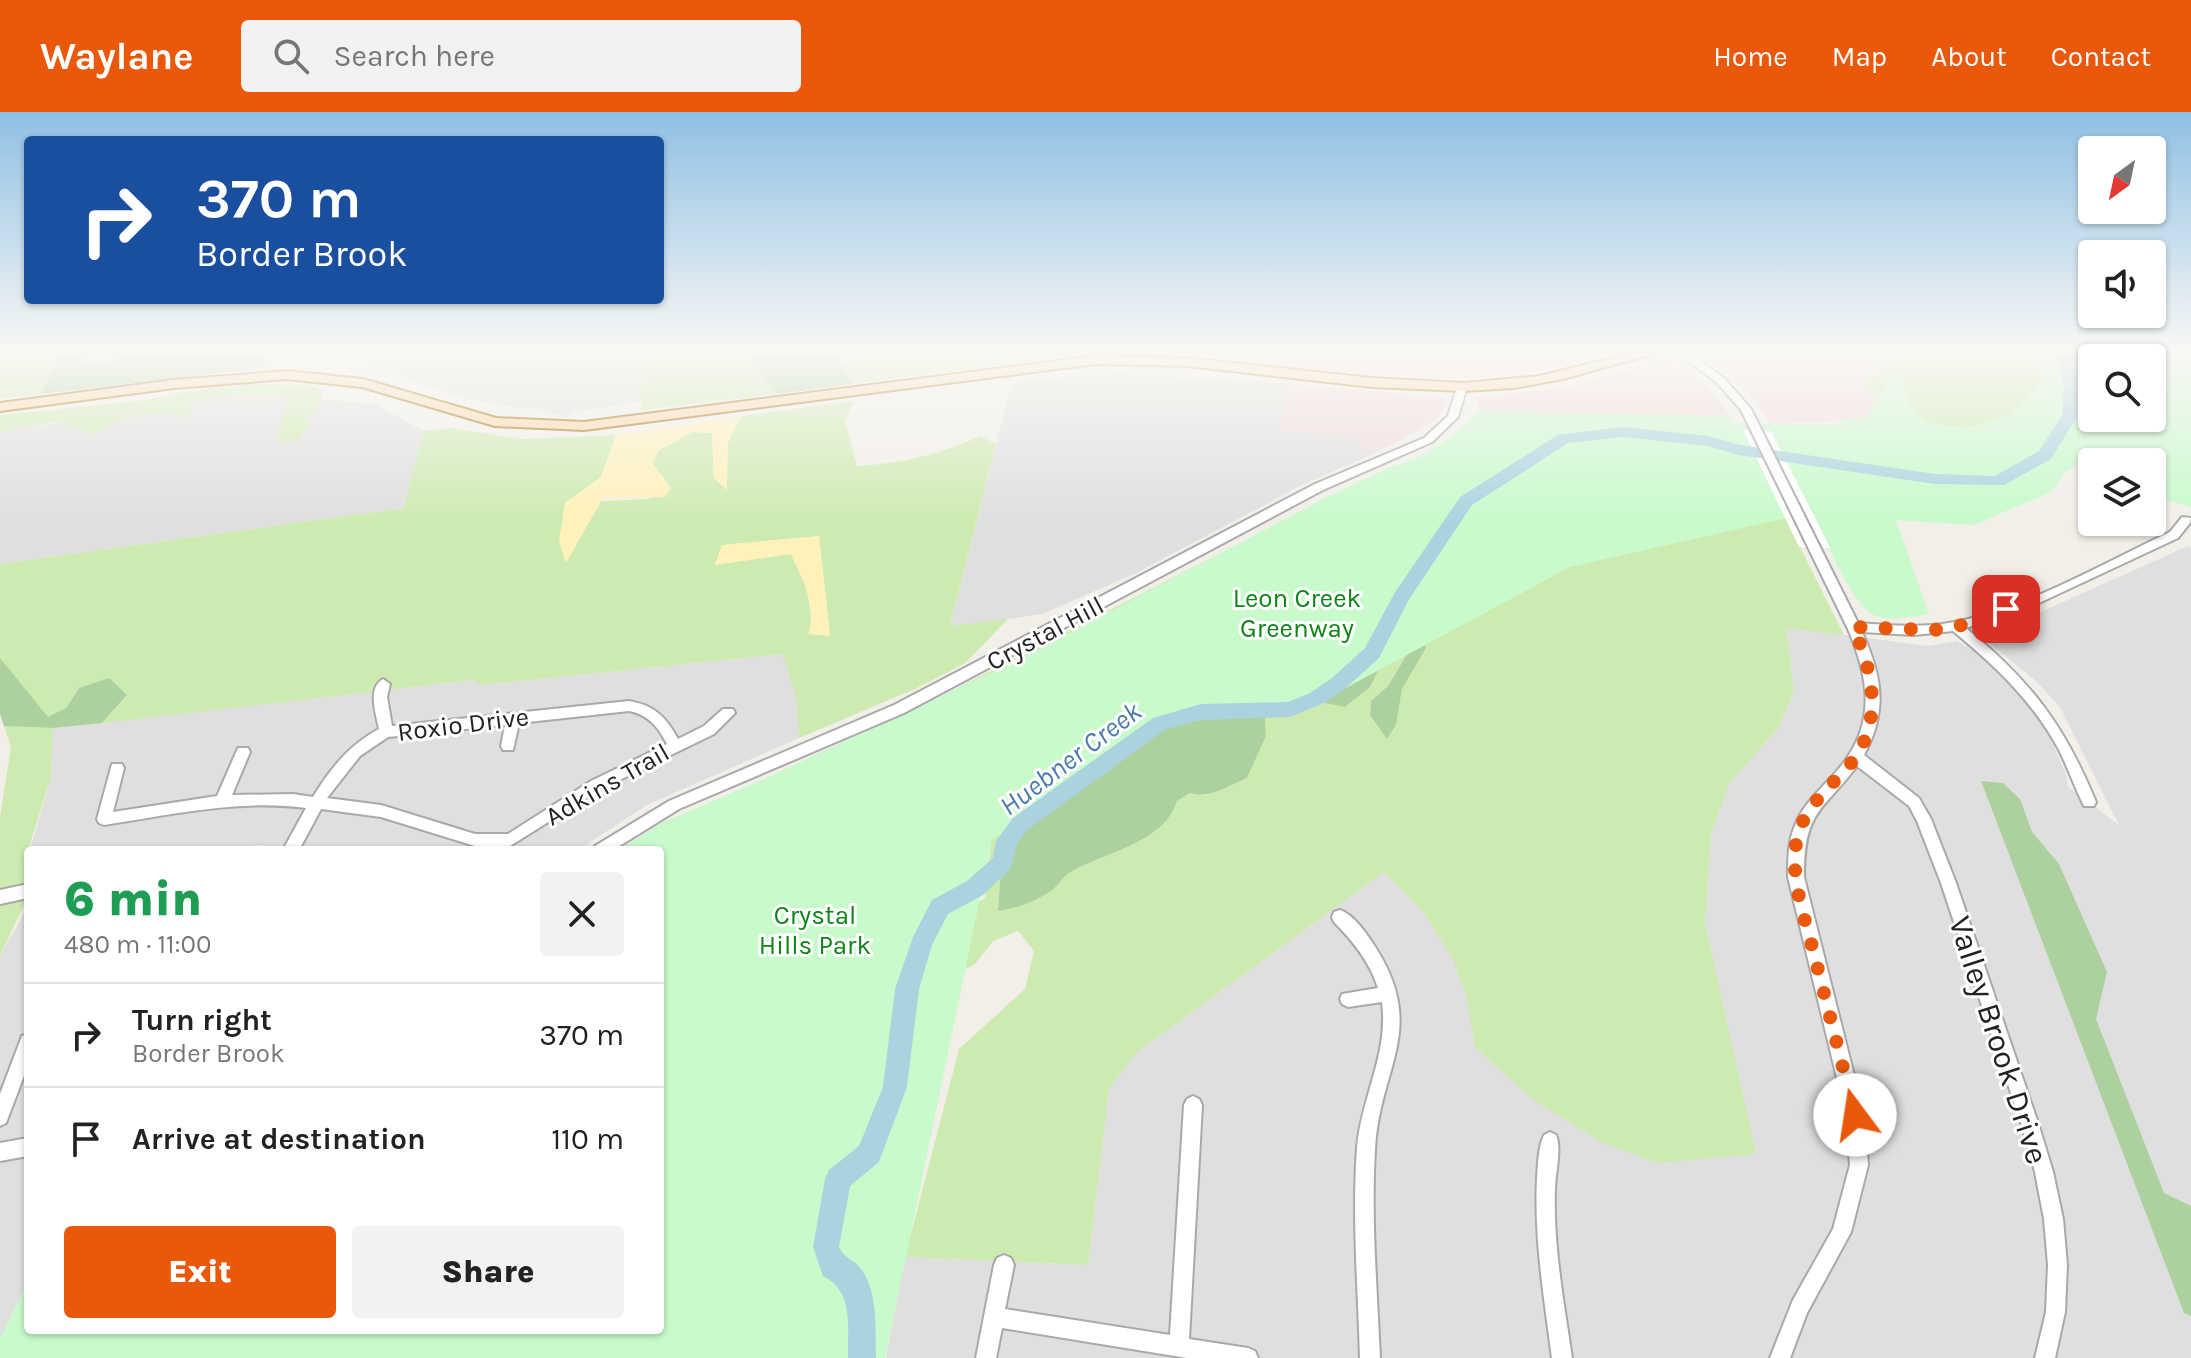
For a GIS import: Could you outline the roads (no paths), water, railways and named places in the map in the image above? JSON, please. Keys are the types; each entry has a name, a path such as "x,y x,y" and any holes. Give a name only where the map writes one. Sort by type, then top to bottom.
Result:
{"main road":[{"path":"448,408 495,422 584,426 719,408"}],"street":[{"name":"Crystal Hill","path":"607,846 674,805 899,709 1319,487 1428,440 1453,417 1456,408"},
{"path":"1743,408 1757,430 1815,547 1853,627 1872,678 1873,704 1867,734 1855,756 1807,811 1800,825 1795,859 1800,897 1855,1115 1859,1165 1857,1185 1842,1232 1800,1307 1780,1358"},
{"path":"1853,627 1910,630 1956,627 2058,588 2174,535 2186,520"},
{"path":"1956,627 2012,673 2039,703 2076,770 2089,802"},
{"path":"383,684 380,697 386,732"},
{"name":"Roxio Drive","path":"293,846 346,761 359,748 386,732 641,707 661,720 674,745"},
{"name":"Adkins Trail","path":"117,768 104,819 222,801 319,802 381,811 475,840 510,840 596,785 709,730 728,713"},
{"path":"508,746 513,718"},
{"path":"222,801 243,752"},
{"name":"Valley Brook Drive","path":"1855,756 1914,802 1924,819 2044,1174 2057,1263 2055,1307 2045,1358"},
{"path":"0,897 24,892"},
{"path":"1340,917 1372,953 1389,994 1391,1037 1367,1145 1370,1358"},
{"path":"1348,999 1389,994"},
{"path":"0,1117 24,1054"},
{"path":"1179,1347 1193,1105"},
{"path":"1550,1141 1544,1179 1545,1226 1562,1358"},
{"path":"0,1152 24,1148"},
{"path":"986,1358 1004,1265"},
{"path":"994,1317 1248,1358"}],"waterway":[{"name":"Huebner Creek","path":"862,1358 857,1291 852,1280 833,1266 826,1247 838,1179 870,1153 874,1135 895,1087 907,989 921,944 940,907 975,888 1003,862 1007,841 1020,824 1160,723 1201,712 1290,709 1317,698 1339,683 1372,653 1400,599 1466,501 1564,439 1623,432 1709,441 1739,450 1935,479 1998,481 2045,455 2070,415 2070,408"}],"park label":[{"name":"Leon Creek Greenway","path":"1297,613"},
{"name":"Crystal Hills Park","path":"815,930"}]}
